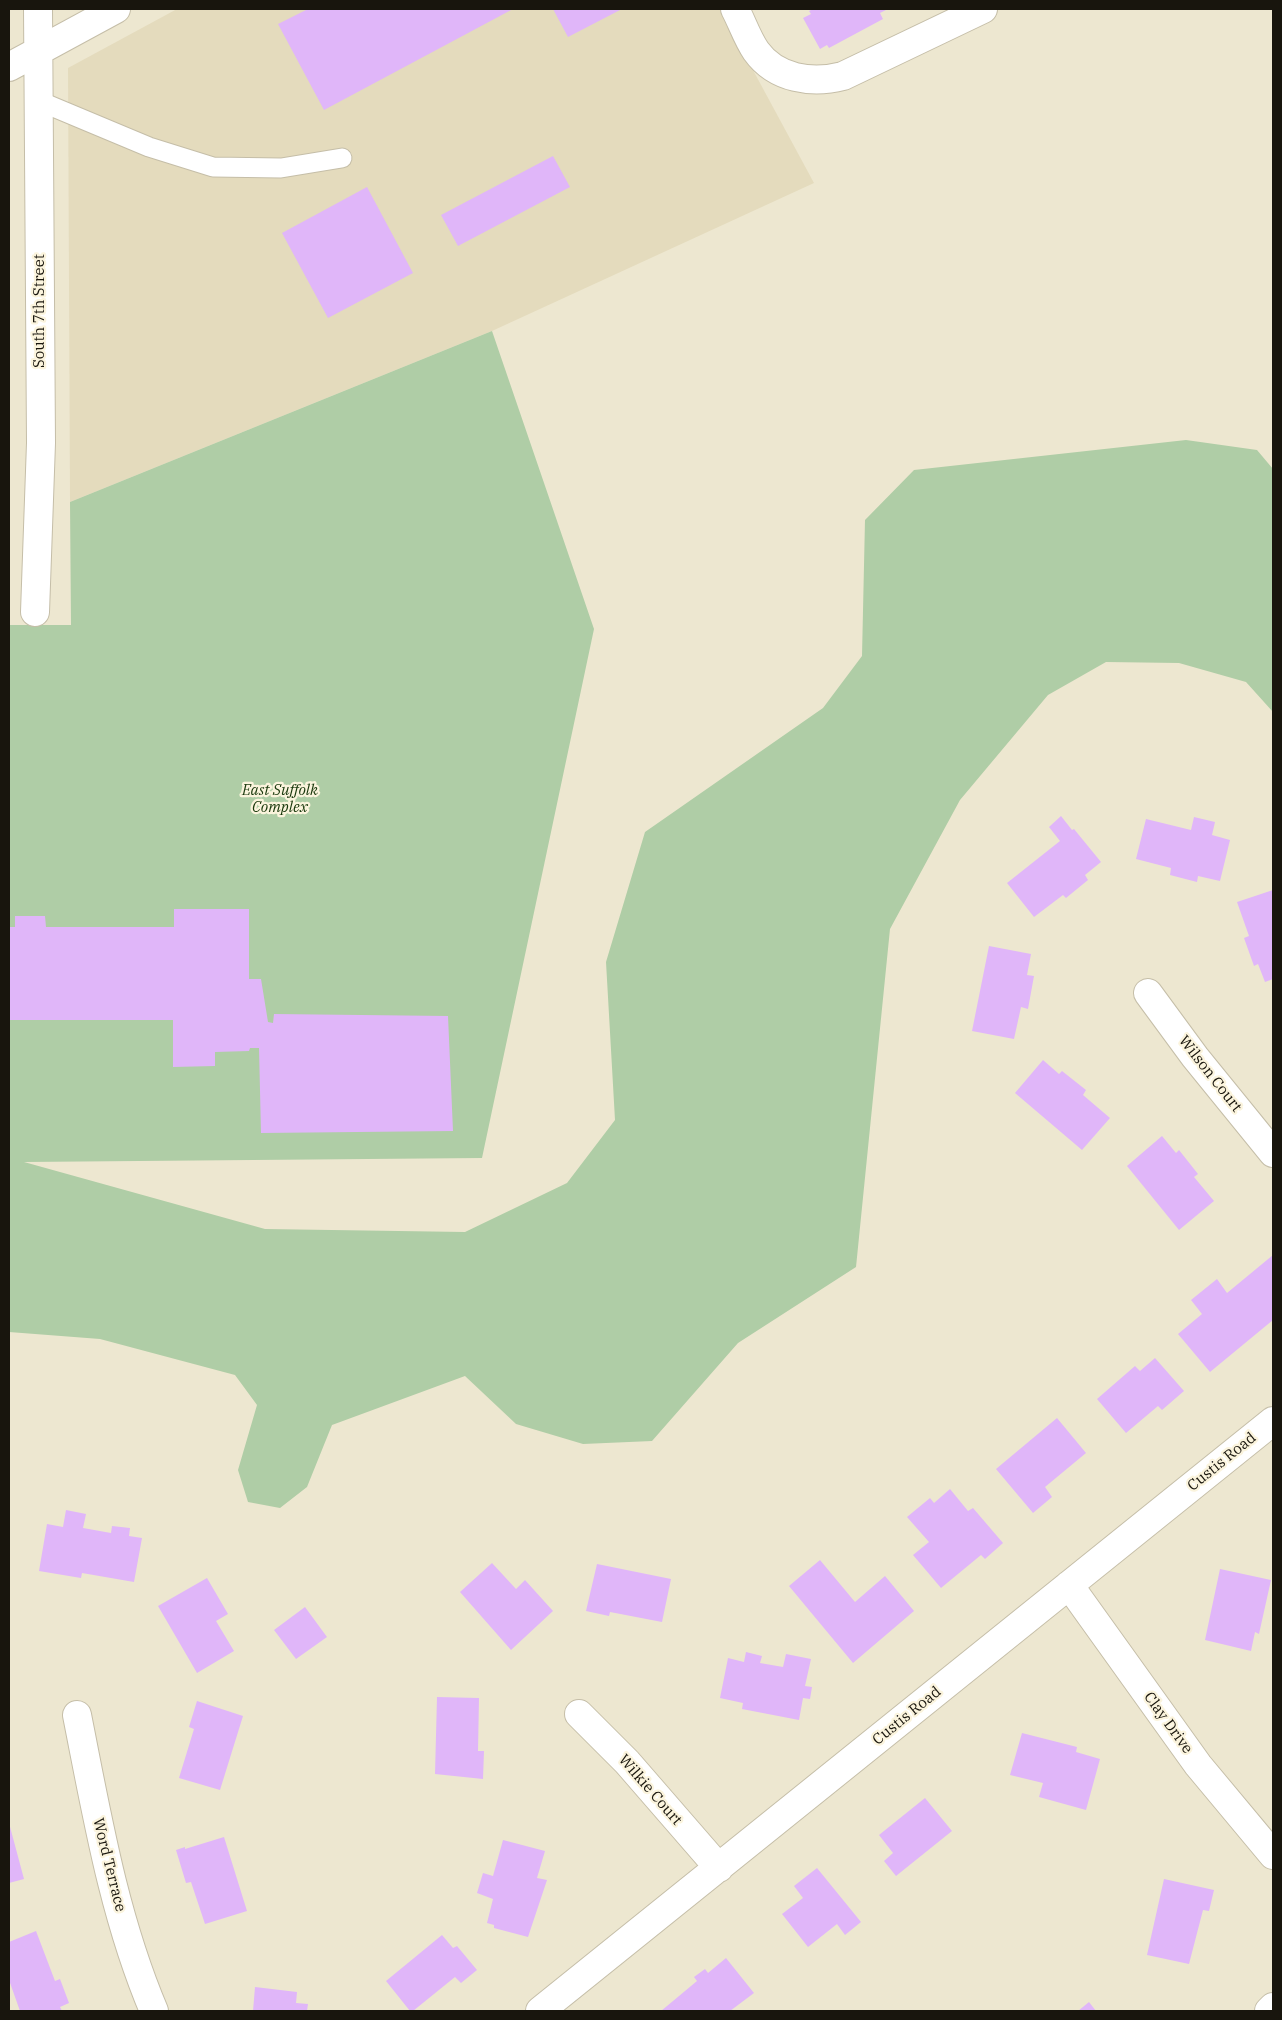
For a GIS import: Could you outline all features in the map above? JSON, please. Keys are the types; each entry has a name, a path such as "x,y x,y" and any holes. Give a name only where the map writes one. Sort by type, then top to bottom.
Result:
{"street":[{"name":"South 7th Street","path":"35,612 41,443 38,9"},
{"path":"9,67 116,9"},
{"path":"735,9 756,50 769,65 795,78 824,81 843,76 983,9"},
{"name":"Wilson Court","path":"1148,993 1195,1057 1273,1153"},
{"name":"Custis Road","path":"540,2011 1273,1421"},
{"name":"Clay Drive","path":"1069,1585 1198,1765 1273,1855"},
{"name":"Wilkie Court","path":"579,1714 627,1762 719,1868"},
{"name":"Word Terrace","path":"77,1715 106,1862 136,1969 154,2011"},
{"path":"1268,2011 1273,2008"}],"lane":[{"path":"39,101 149,147 213,167 282,168 342,158"}],"shaded area":[{"path":"177,9 720,9 814,183 492,331 70,502 68,68"}],"green space":[{"name":"East Suffolk Complex","path":"492,331 594,629 482,1158 24,1162 265,1229 465,1232 567,1183 615,1120 606,962 645,832 823,708 862,656 865,520 914,470 1186,440 1257,450 1273,469 1273,712 1246,682 1179,663 1106,662 1048,695 960,800 890,929 856,1267 738,1343 652,1441 583,1444 516,1424 465,1376 332,1425 307,1487 280,1508 248,1502 238,1470 257,1405 235,1375 100,1339 9,1332 9,625 71,625 70,502"}],"building":[{"path":"308,9 513,9 324,110 278,24"},
{"path":"553,9 622,9 568,37"},
{"path":"813,9 888,9 880,13 883,19 829,48 827,45 820,49 803,18 811,14 809,11"},
{"path":"553,156 570,187 458,246 441,215"},
{"path":"367,187 413,273 328,318 282,233"},
{"path":"1061,816 1101,862 1085,875 1088,880 1066,898 1063,895 1034,917 1007,883 1060,841 1049,827"},
{"path":"1194,817 1215,822 1212,835 1230,840 1220,881 1198,876 1197,882 1170,875 1171,868 1136,859 1146,819 1191,830"},
{"path":"1273,890 1273,979 1265,982 1258,964 1254,966 1244,938 1249,936 1237,902"},
{"path":"174,909 249,909 249,979 261,979 268,1022 273,1023 274,1014 448,1016 453,1131 261,1133 259,1048 250,1048 249,1051 215,1052 215,1066 173,1067 173,1020 9,1020 9,927 15,927 15,916 45,916 46,927 174,927"},
{"path":"989,946 1031,954 1027,975 1034,976 1028,1009 1021,1007 1014,1039 972,1031"},
{"path":"1043,1060 1059,1074 1062,1071 1086,1090 1083,1095 1110,1118 1082,1150 1015,1093"},
{"path":"1162,1136 1176,1153 1179,1150 1198,1174 1194,1177 1214,1201 1179,1230 1127,1166"},
{"path":"1273,1255 1273,1320 1210,1372 1178,1334 1202,1314 1191,1300 1217,1279 1227,1293"},
{"path":"1155,1358 1184,1391 1162,1410 1158,1406 1126,1433 1097,1399 1135,1366 1140,1371"},
{"path":"1057,1418 1086,1453 1045,1487 1052,1497 1033,1513 996,1469"},
{"path":"950,1489 968,1511 973,1508 1003,1543 985,1559 981,1555 941,1588 913,1555 929,1542 907,1517 930,1498 934,1503"},
{"path":"66,1510 86,1514 83,1528 111,1533 112,1526 130,1528 129,1536 142,1538 134,1582 82,1573 81,1578 39,1571 47,1524 63,1527"},
{"path":"820,1560 855,1602 885,1576 914,1611 853,1663 789,1586"},
{"path":"492,1563 516,1589 525,1580 553,1611 511,1650 460,1592"},
{"path":"597,1564 671,1579 662,1622 610,1612 609,1616 586,1611"},
{"path":"1220,1569 1271,1580 1259,1634 1255,1632 1251,1651 1205,1640"},
{"path":"207,1578 228,1614 216,1621 234,1651 197,1673 158,1606"},
{"path":"305,1607 327,1637 296,1659 274,1630"},
{"path":"746,1652 762,1656 760,1663 783,1667 786,1654 811,1659 805,1686 812,1687 810,1699 803,1698 799,1720 742,1709 743,1703 720,1698 728,1658 744,1662"},
{"path":"437,1697 479,1698 478,1751 484,1751 483,1779 435,1774"},
{"path":"197,1701 243,1716 220,1790 179,1778 194,1729 189,1727"},
{"path":"1022,1733 1077,1747 1076,1752 1100,1759 1086,1810 1039,1797 1043,1783 1010,1775"},
{"path":"925,1798 952,1831 896,1876 884,1861 893,1853 879,1835"},
{"path":"9,1823 24,1879 9,1883"},
{"path":"224,1837 247,1911 205,1924 191,1882 186,1883 176,1850"},
{"path":"503,1840 545,1851 537,1878 547,1880 528,1937 494,1928 494,1925 487,1923 493,1899 477,1893 483,1873 493,1876"},
{"path":"817,1868 861,1922 845,1935 837,1924 808,1947 782,1914 803,1898 794,1886"},
{"path":"1164,1879 1214,1890 1209,1911 1203,1910 1189,1964 1147,1955"},
{"path":"36,1931 55,1981 60,1979 69,2003 60,2007 62,2011 20,2011 9,1980 9,1942"},
{"path":"442,1935 453,1948 457,1946 477,1970 461,1983 455,1977 413,2011 410,2011 386,1981"},
{"path":"726,1958 754,1993 730,2011 661,2011 697,1981 694,1977 705,1969 708,1973"},
{"path":"255,1987 297,1992 296,2003 308,2004 307,2011 253,2011"},
{"path":"1089,2002 1096,2011 1078,2011"}]}
